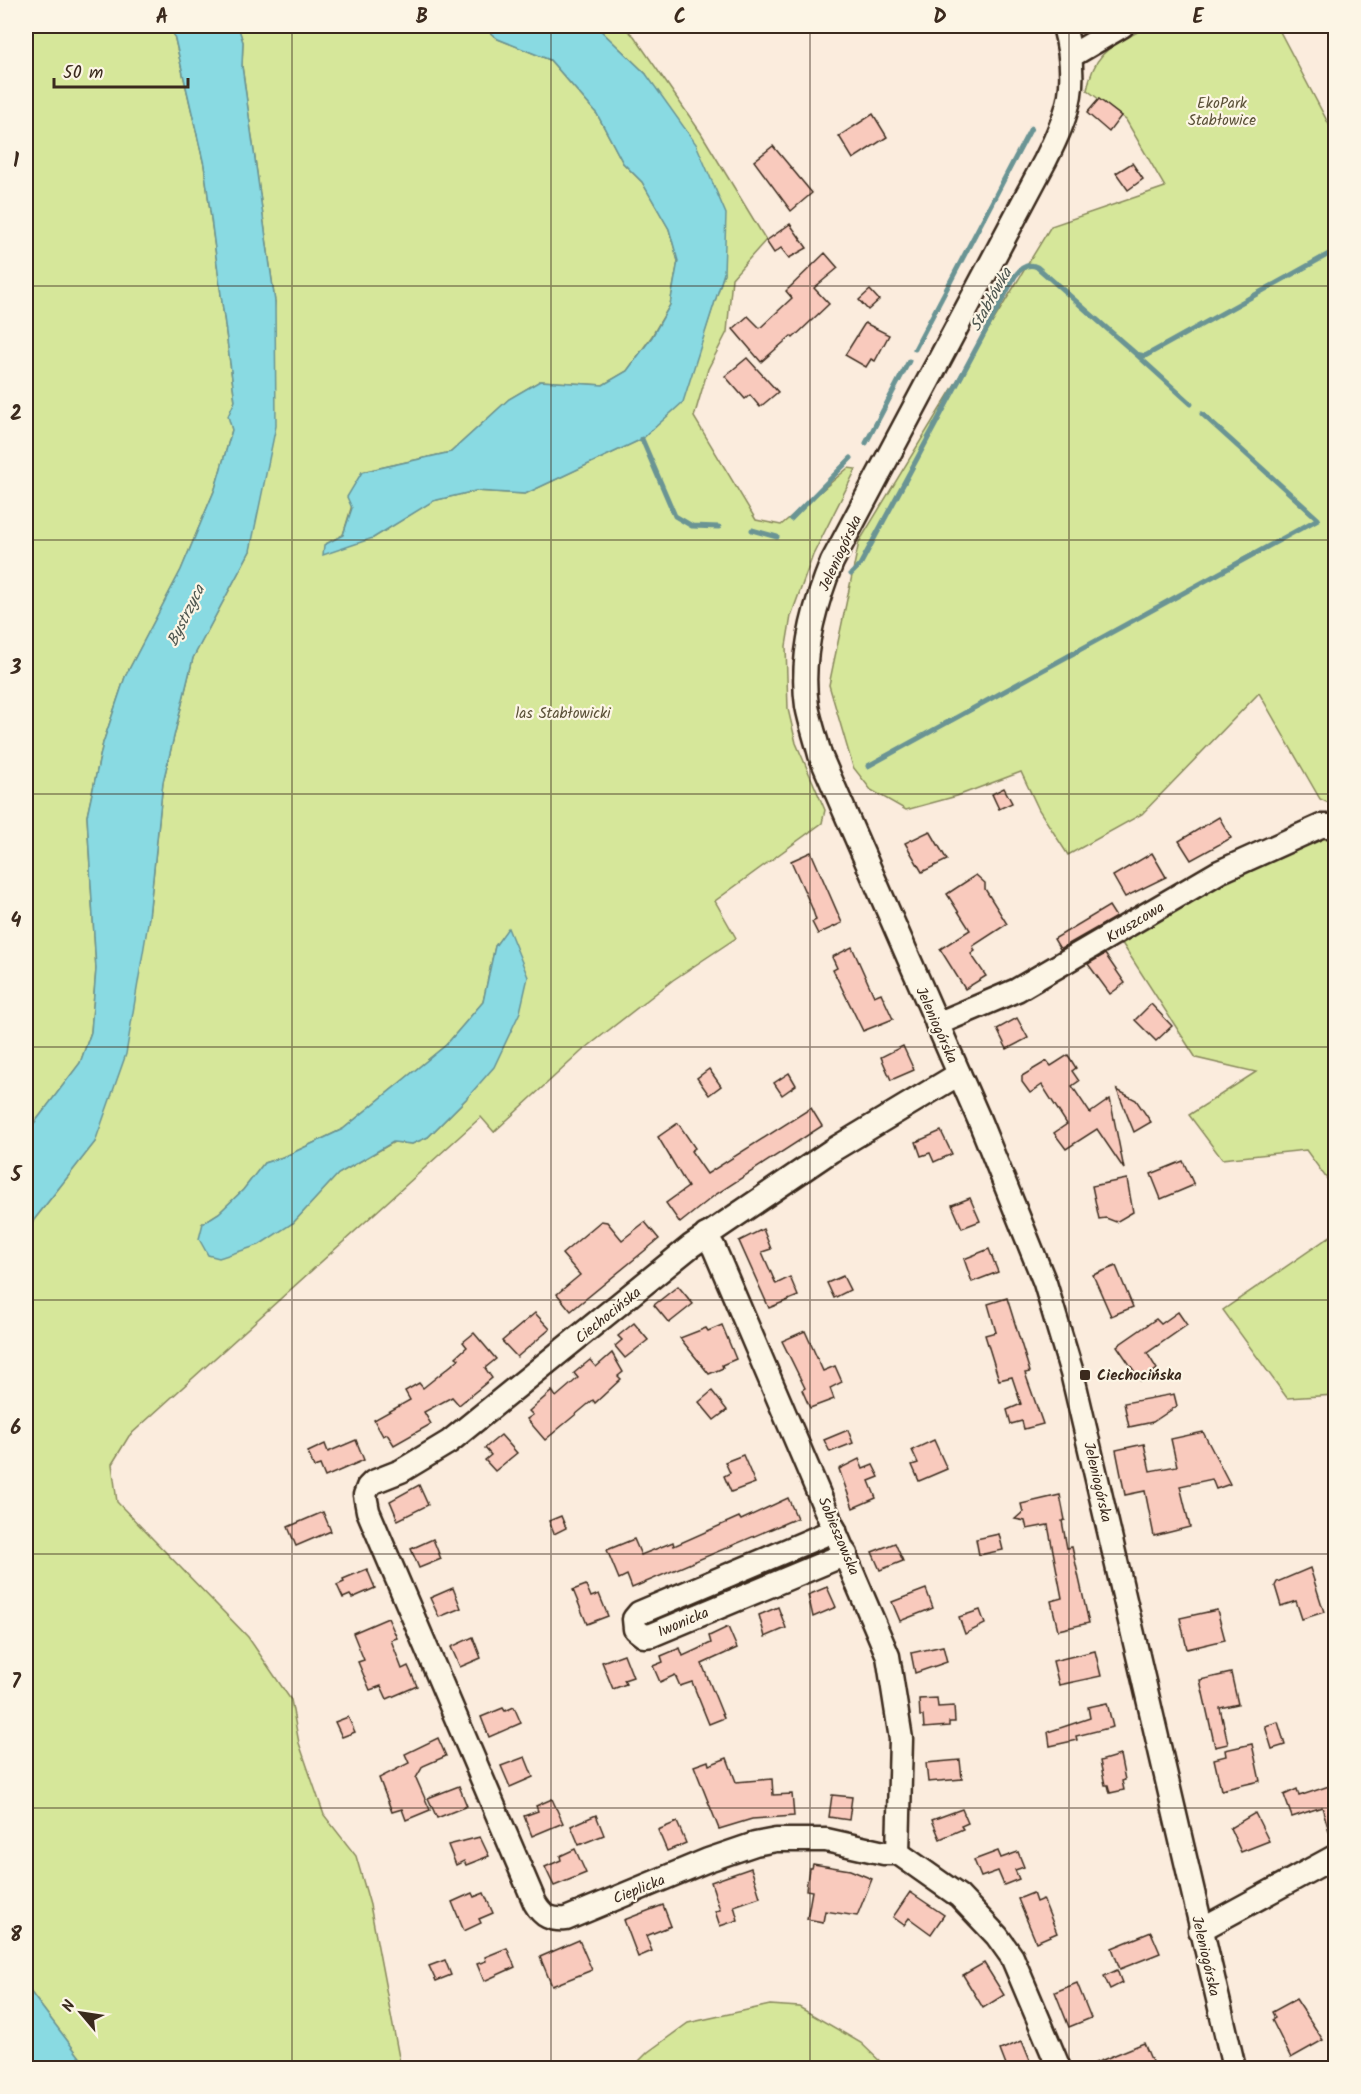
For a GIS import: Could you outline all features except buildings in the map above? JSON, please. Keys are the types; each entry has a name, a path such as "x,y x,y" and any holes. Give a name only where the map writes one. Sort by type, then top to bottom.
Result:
{"street":[{"name":"Jeleniogórska","path":"1064,26 1071,56 1072,87 1058,134 832,562 812,624 807,667 807,705 820,755 959,1074 1045,1283 1072,1372 1200,1930 1234,2068"},
{"path":"1071,56 1122,26"},
{"name":"Kruszcowa","path":"937,1024 1017,990 1219,872 1279,842 1321,826 1335,826"},
{"name":"Ciechocińska","path":"367,1509 366,1495 368,1487 373,1482 401,1471 449,1442 706,1235 831,1151 959,1074"},
{"name":"Sobieszowska","path":"706,1235 714,1248 836,1530 888,1656 896,1698 902,1768 898,1853"},
{"name":"Cieplicka","path":"367,1509 535,1903 543,1915 553,1920 566,1919 708,1860 755,1844 776,1840 826,1840 884,1853 898,1853 959,1896 997,1936 1012,1957 1059,2068"},
{"name":"Iwonicka","path":"836,1530 639,1613 634,1619 635,1629 644,1636 652,1635 846,1554"},
{"path":"1200,1930 1335,1856"}],"green space":[{"path":"26,26 172,26 204,165 235,401 229,416 232,430 215,489 181,570 125,677 103,743 87,816 96,969 91,1032 80,1063 26,1134"},
{"name":"las Stabłowicki","path":"238,26 452,26 489,32 498,39 550,60 597,114 623,163 642,182 669,229 678,261 670,305 652,336 627,371 603,385 540,381 509,399 451,452 362,472 343,535 324,545 373,538 432,501 475,491 525,494 642,439 696,359 724,273 646,74 596,26 622,26 634,36 701,133 766,240 732,278 727,332 708,369 694,417 756,520 781,525 848,468 856,469 813,555 791,616 786,646 788,709 796,743 825,810 822,823 715,901 736,938 673,980 582,1051 494,1132 481,1117 129,1436 112,1464 117,1502 248,1637 291,1700 299,1743 324,1815 356,1856 370,1905 401,2068 88,2068 26,1986 26,1230 95,1142 149,917 163,782 193,658 250,551 275,302 242,66 243,42","holes":["508,929 466,1099 428,1137 412,1144 394,1142 338,1174 293,1223 203,1223 219,1213 243,1190 264,1163 286,1156 343,1129 446,1045 483,1002 495,946"]},
{"name":"EkoPark Stabłowice","path":"1148,26 1277,26 1335,136 1335,806 1320,799 1259,693 1142,814 1068,855 1039,810 1021,772 957,796 906,810 871,790 853,767 829,685 859,542 1051,226 1165,187 1126,120 1087,90 1095,65 1101,57 1116,44"},
{"path":"1320,833 1335,834 1335,1190 1306,1150 1222,1159 1189,1115 1256,1072 1196,1058 1118,937"},
{"path":"1335,1233 1335,1395 1287,1398 1223,1310"},
{"path":"770,2005 799,2007 861,2043 887,2068 632,2068 648,2052 688,2023"}],"water":[{"name":"Bystrzyca","path":"172,26 238,26 243,42 242,66 275,302 276,426 250,551 193,658 163,782 149,917 126,1054 95,1142 26,1230 26,1134 80,1063 91,1032 96,969 87,816 103,743 125,677 181,570 215,489 232,430 228,416 235,401 204,165"},
{"path":"452,26 596,26 646,74 696,144 726,214 724,273 683,402 642,439 525,494 475,491 433,501 373,538 323,555 324,545 343,535 352,508 347,497 362,472 451,452 509,399 540,381 603,385 627,371 652,337 670,305 678,261 669,229 642,182 623,163 597,114 550,60 498,39 489,32"},
{"path":"508,928 528,977 520,1012 494,1067 466,1099 428,1137 412,1144 393,1142 338,1174 293,1223 259,1245 219,1258 208,1255 199,1239 203,1223 219,1213 243,1190 264,1163 286,1156 343,1129 446,1045 483,1002 495,946"},
{"path":"26,1986 88,2068 31,2068 26,2062"}],"waterway":[{"path":"915,349 1031,128"},
{"name":"Stabłówka","path":"851,574 860,565 1015,276 1024,267 1030,265 1037,267 1136,354 1145,356 1336,250"},
{"path":"1137,355 1191,404"},
{"path":"866,443 909,361"},
{"path":"868,766 1318,519 1202,414"},
{"name":"Stabłówka","path":"642,439 675,516 692,526 719,527"},
{"path":"791,519 851,458"},
{"name":"Stabłówka","path":"752,530 777,537"}],"place":[{"name":"Ciechocińska","path":"1085,1375"}]}
